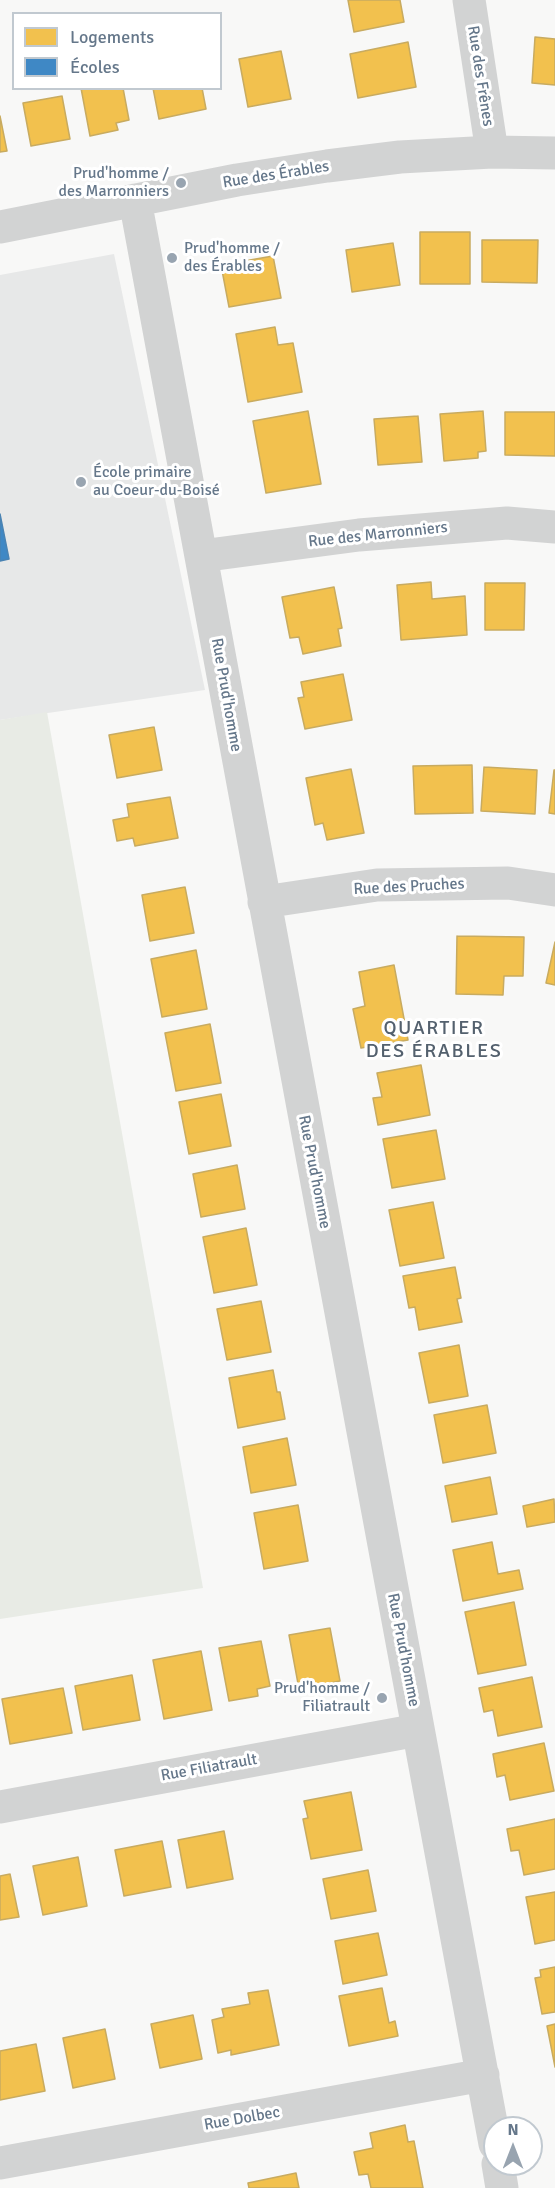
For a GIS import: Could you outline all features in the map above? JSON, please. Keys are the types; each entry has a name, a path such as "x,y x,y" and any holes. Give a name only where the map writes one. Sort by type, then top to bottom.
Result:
{"street":[{"name":"Rue des Frênes","path":"469,0 492,152"},
{"name":"Rue des Érables","path":"0,227 237,180 327,166 400,157 492,152 555,153"},
{"name":"Rue Prud'homme","path":"135,200 490,2116"},
{"name":"Rue des Marronniers","path":"201,556 359,535 507,523 555,527"},
{"name":"Rue des Pruches","path":"264,902 377,885 508,883 555,890"},
{"name":"Rue Filiatrault","path":"0,1807 418,1730"},
{"name":"Rue Dolbec","path":"0,2163 483,2075"}],"shaded area":[{"name":"École primaire au Coeur‑du‑Boisé","path":"114,254 205,690 0,720 0,275"},
{"path":"47,712 203,1588 0,1619 0,720"}],"building: Logements":[{"path":"348,0 400,0 404,22 354,32"},
{"path":"535,37 555,39 555,85 532,83"},
{"path":"408,42 416,87 358,98 350,54"},
{"path":"281,51 291,99 248,107 239,59"},
{"path":"81,90 123,90 129,120 116,123 118,130 90,136"},
{"path":"153,90 202,90 206,109 159,119"},
{"path":"62,96 70,139 31,146 23,103"},
{"path":"0,116 7,151 0,152"},
{"path":"420,232 470,232 470,284 420,284"},
{"path":"482,240 538,240 537,283 482,282"},
{"path":"393,243 400,285 352,292 346,250"},
{"path":"273,256 281,298 229,307 221,265"},
{"path":"275,327 278,345 293,343 302,392 248,402 236,334"},
{"path":"308,411 321,484 266,493 253,421"},
{"path":"483,411 486,451 478,452 478,458 444,461 440,414"},
{"path":"505,412 555,412 555,456 505,455"},
{"path":"418,416 422,462 378,465 374,419"},
{"path":"431,582 432,599 465,596 467,635 401,640 397,585"},
{"path":"485,583 525,583 524,630 485,630"},
{"path":"334,587 342,628 338,629 341,646 303,654 299,637 290,638 282,597"},
{"path":"343,674 352,720 305,729 298,698 304,697 301,682"},
{"path":"154,727 162,770 117,778 109,735"},
{"path":"472,765 473,813 415,814 413,766"},
{"path":"484,767 537,770 535,814 481,811"},
{"path":"351,769 364,833 327,840 323,823 315,825 306,778"},
{"path":"555,770 555,814 549,813"},
{"path":"170,797 178,838 135,846 133,838 117,841 113,820 129,817 127,804"},
{"path":"185,887 194,933 150,941 142,895"},
{"path":"457,936 524,937 523,976 504,976 503,995 456,994"},
{"path":"555,942 555,985 546,983"},
{"path":"196,950 207,1009 162,1017 151,959"},
{"path":"394,965 408,1040 361,1048 353,1009 365,1006 359,972"},
{"path":"210,1024 221,1083 176,1091 165,1033"},
{"path":"421,1065 430,1115 378,1125 373,1098 382,1097 377,1073"},
{"path":"221,1094 231,1146 189,1154 179,1102"},
{"path":"436,1130 445,1179 392,1188 383,1139"},
{"path":"237,1165 245,1209 201,1217 193,1174"},
{"path":"433,1202 444,1258 400,1266 389,1210"},
{"path":"246,1228 257,1285 214,1293 203,1237"},
{"path":"455,1267 461,1298 457,1299 462,1322 419,1330 415,1307 409,1308 403,1276"},
{"path":"261,1301 271,1352 227,1360 217,1309"},
{"path":"459,1345 468,1396 429,1403 419,1353"},
{"path":"273,1370 285,1419 238,1428 229,1378"},
{"path":"487,1405 496,1453 443,1463 434,1415"},
{"path":"287,1438 296,1485 251,1493 243,1447"},
{"path":"490,1477 497,1514 452,1522 445,1486"},
{"path":"554,1499 555,1522 527,1527 523,1506"},
{"path":"298,1505 308,1561 264,1569 254,1513"},
{"path":"492,1542 498,1574 519,1570 523,1589 463,1601 453,1550"},
{"path":"514,1602 526,1665 478,1674 465,1612"},
{"path":"330,1628 340,1681 299,1689 289,1635"},
{"path":"261,1641 270,1686 257,1689 258,1696 229,1701 219,1648"},
{"path":"201,1651 212,1710 164,1719 153,1660"},
{"path":"132,1675 140,1720 83,1730 75,1686"},
{"path":"532,1677 542,1727 498,1736 493,1710 484,1712 479,1688"},
{"path":"63,1688 72,1733 10,1744 2,1699"},
{"path":"544,1743 554,1791 510,1800 505,1775 497,1777 493,1754"},
{"path":"351,1792 362,1850 311,1859 303,1819 308,1818 304,1801"},
{"path":"555,1819 555,1869 524,1875 519,1850 511,1851 507,1829"},
{"path":"224,1831 233,1879 187,1888 178,1840"},
{"path":"162,1841 171,1887 124,1896 115,1850"},
{"path":"78,1857 87,1906 43,1915 33,1866"},
{"path":"368,1870 376,1911 331,1919 323,1879"},
{"path":"10,1874 19,1917 0,1920 0,1876"},
{"path":"555,1892 555,1940 535,1944 526,1897"},
{"path":"378,1933 387,1975 343,1984 335,1941"},
{"path":"555,1967 555,2012 542,2014 535,1978 541,1977 540,1970"},
{"path":"382,1988 389,2023 395,2021 398,2036 349,2046 339,1996"},
{"path":"268,1990 279,2045 231,2055 231,2050 218,2053 212,2020 224,2017 222,2009 250,2004 248,1993"},
{"path":"193,2015 202,2059 160,2068 151,2024"},
{"path":"555,2024 555,2067 547,2026"},
{"path":"105,2029 115,2079 73,2088 63,2038"},
{"path":"36,2044 45,2091 0,2100 0,2051"},
{"path":"405,2125 408,2142 414,2141 423,2188 371,2188 368,2174 359,2175 354,2152 373,2148 370,2133"},
{"path":"296,2173 299,2188 249,2188 248,2183"}],"building: Écoles":[{"path":"0,514 9,559 0,561"}],"place":[{"name":"Prud'homme / des Marronniers","path":"181,183"},
{"name":"Prud'homme / des Érables","path":"172,258"},
{"name":"École primaire au Coeur‑du‑Boisé","path":"81,482"},
{"name":"Prud'homme / Filiatrault","path":"382,1698"}],"district":[{"name":"QUARTIER DES ÉRABLES","path":"434,1040"}]}
